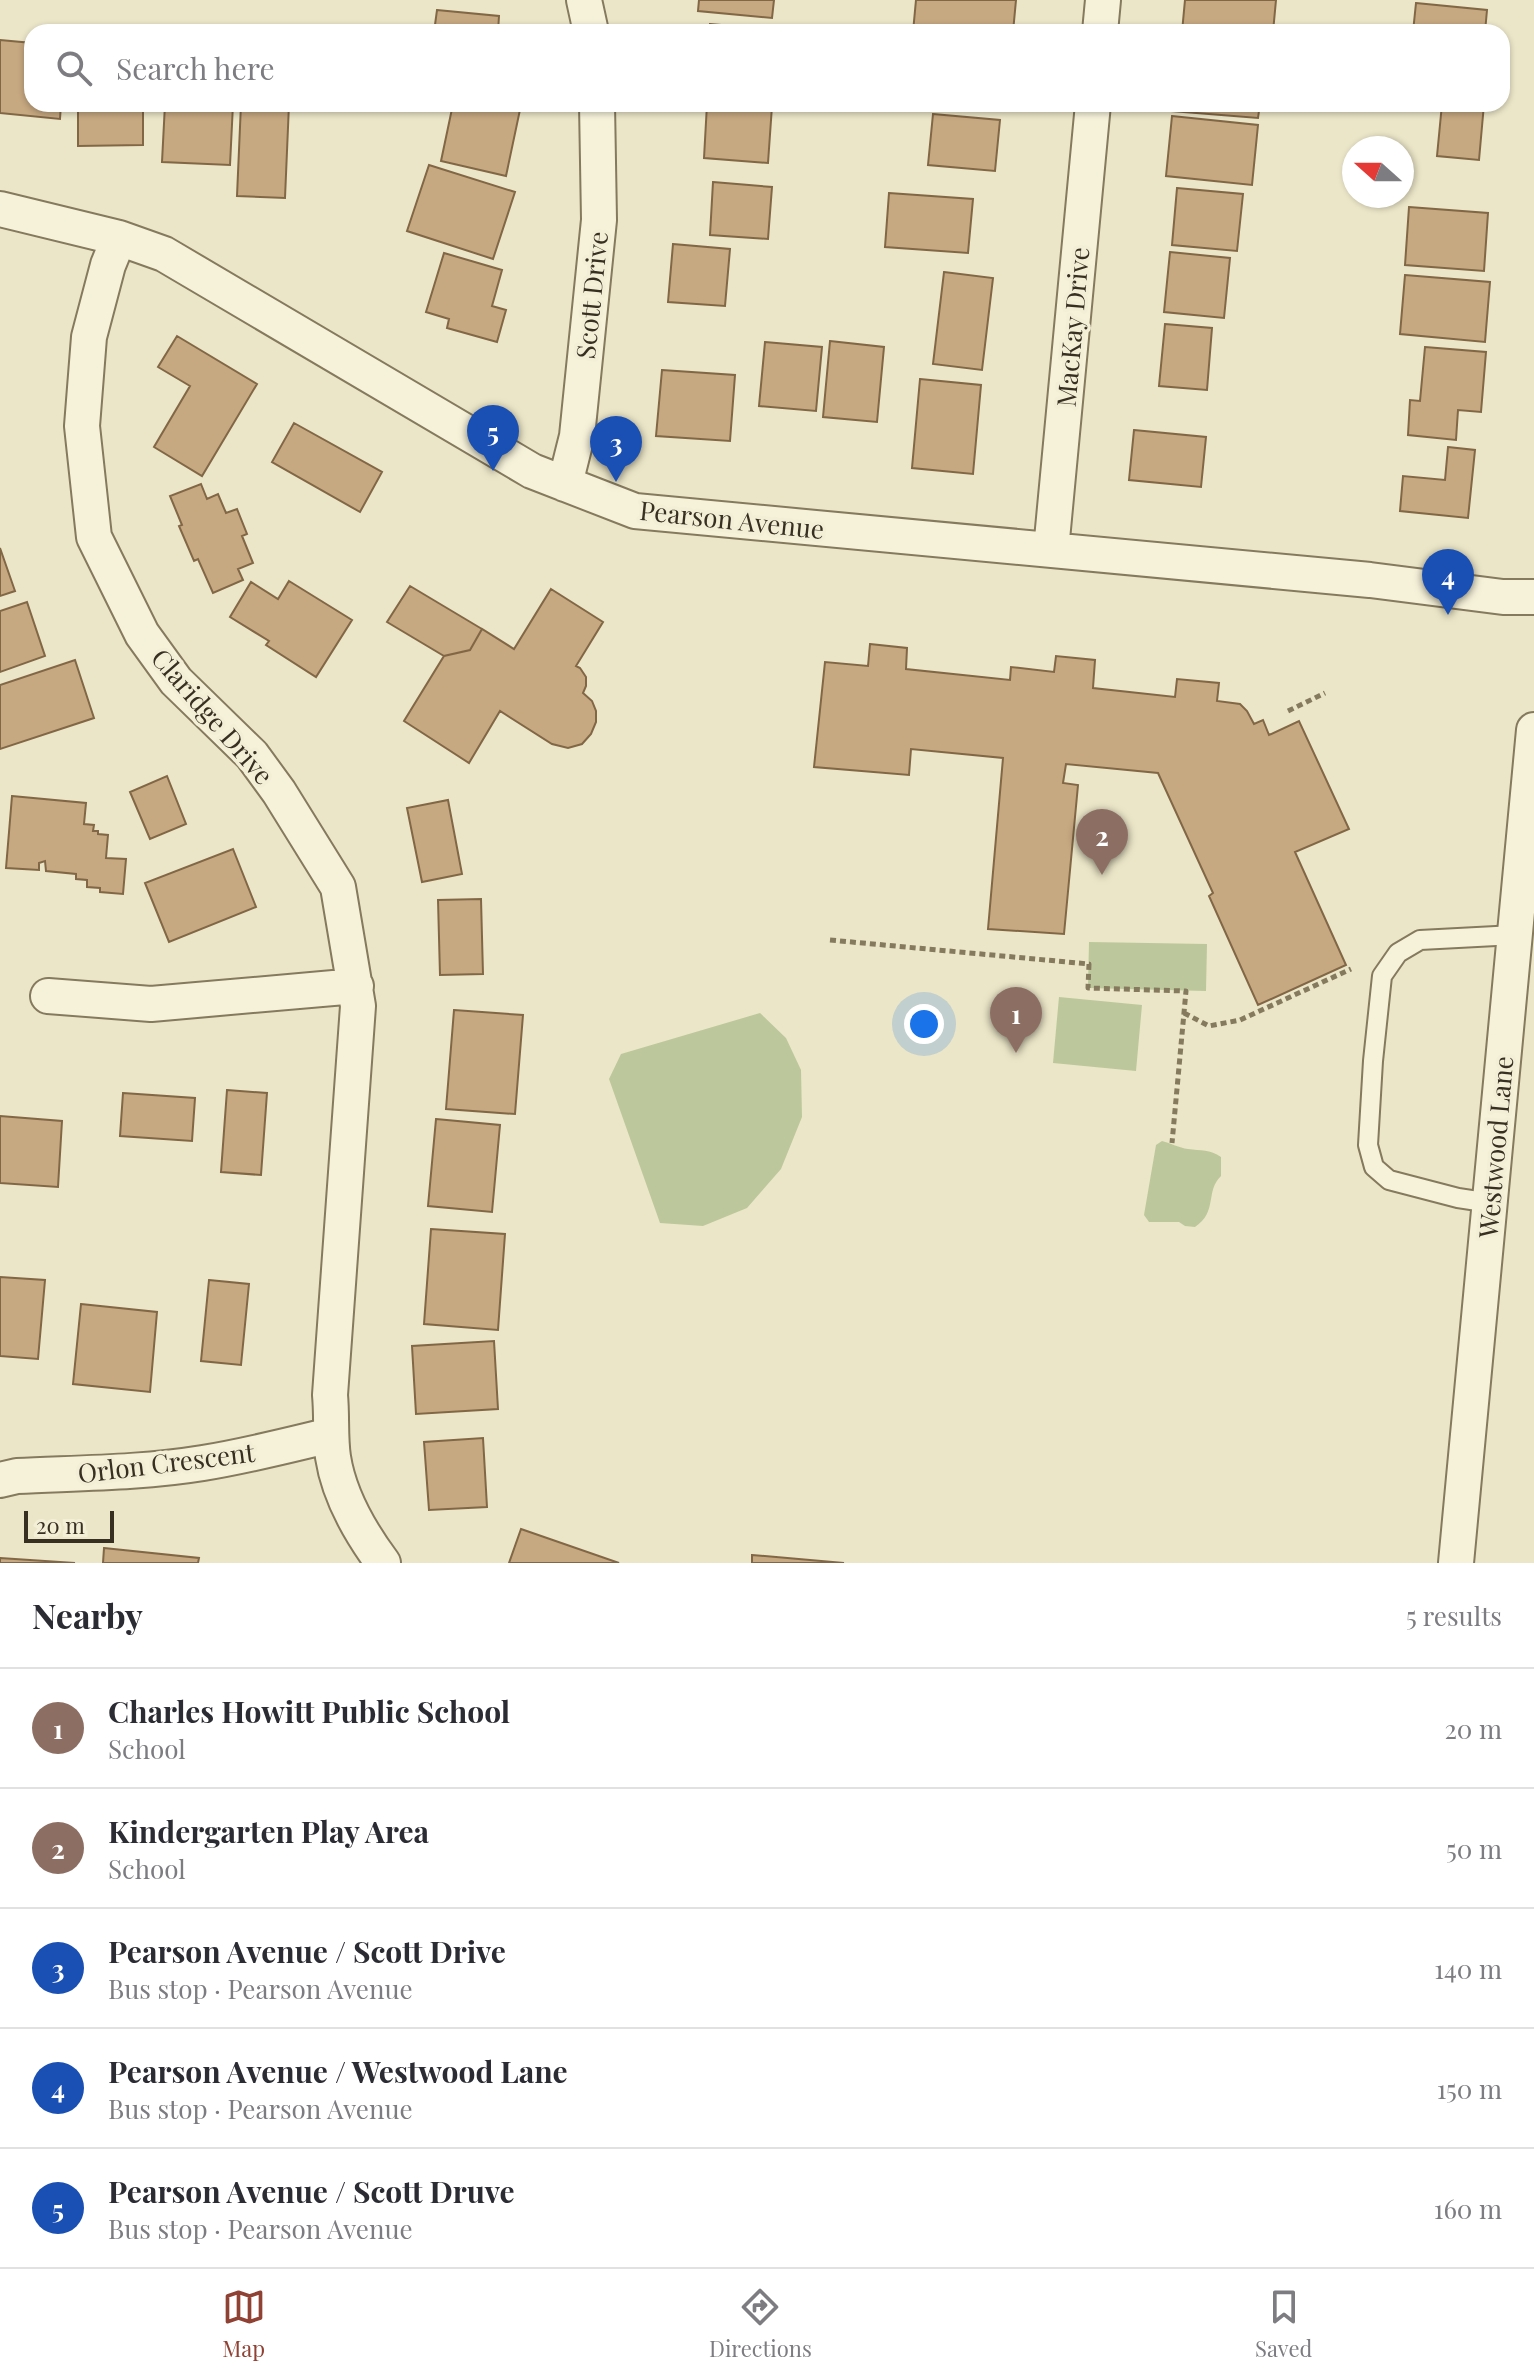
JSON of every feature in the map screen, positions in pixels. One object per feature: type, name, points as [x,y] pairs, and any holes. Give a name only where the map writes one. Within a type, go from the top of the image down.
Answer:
[{"type":"street","points":[[584,0],[589,24]]},
{"type":"street","points":[[1101,24],[1103,0]]},
{"type":"street","name":"Scott Drive","points":[[565,484],[577,436],[599,220],[597,112]]},
{"type":"street","name":"MacKay Drive","points":[[1051,550],[1092,112]]},
{"type":"street","name":"Pearson Avenue","points":[[0,209],[119,238],[164,254],[532,471],[635,511],[1370,580],[1503,597],[1534,597]]},
{"type":"street","name":"Claridge Drive","points":[[119,238],[108,265],[89,337],[82,426],[94,537],[142,634],[176,681],[252,755],[279,792],[338,887],[356,986],[357,1022],[330,1395],[331,1435],[333,1459],[341,1486],[361,1533],[383,1563]]},
{"type":"street","name":"Westwood Lane","points":[[1456,1563],[1534,730]]},
{"type":"street","points":[[48,996],[151,1004],[356,986]]},
{"type":"street","name":"Orlon Crescent","points":[[0,1480],[17,1476],[125,1471],[201,1463],[331,1435]]},
{"type":"lane","points":[[1491,1203],[1389,1180],[1374,1167],[1368,1145],[1373,1061],[1382,976],[1398,953],[1420,940],[1515,935]]},
{"type":"path","points":[[1288,711],[1325,693]]},
{"type":"path","points":[[830,940],[1089,964],[1088,988],[1186,991],[1172,1143]]},
{"type":"path","points":[[1184,1013],[1209,1026],[1240,1020],[1351,969]]},
{"type":"green space","points":[[1089,942],[1207,944],[1206,991],[1088,988]]},
{"type":"green space","points":[[1059,997],[1142,1005],[1136,1071],[1053,1063]]},
{"type":"green space","points":[[760,1013],[786,1038],[801,1070],[802,1117],[781,1169],[747,1208],[703,1226],[660,1223],[609,1079],[621,1054]]},
{"type":"green space","points":[[1162,1141],[1209,1151],[1221,1157],[1221,1176],[1213,1188],[1207,1215],[1195,1227],[1179,1222],[1149,1222],[1144,1215],[1156,1145]]},
{"type":"building","points":[[699,0],[774,0],[772,18],[698,11]]},
{"type":"building","points":[[916,0],[1016,0],[1014,24],[914,24]]},
{"type":"building","points":[[1185,0],[1276,0],[1274,24],[1183,24]]},
{"type":"building","points":[[1416,3],[1487,10],[1486,24],[1414,24]]},
{"type":"building","points":[[437,10],[499,16],[498,24],[435,24]]},
{"type":"building","points":[[0,40],[24,42],[24,112],[60,112],[60,119],[0,113]]},
{"type":"building","points":[[78,112],[143,112],[143,145],[78,146]]},
{"type":"building","points":[[165,112],[233,112],[230,165],[162,162]]},
{"type":"building","points":[[241,112],[289,112],[285,198],[237,196]]},
{"type":"building","points":[[451,112],[520,112],[506,176],[441,161]]},
{"type":"building","points":[[707,112],[772,112],[768,163],[704,158]]},
{"type":"building","points":[[1184,112],[1259,112],[1258,118]]},
{"type":"building","points":[[1441,112],[1483,112],[1479,160],[1437,156]]},
{"type":"building","points":[[933,114],[1000,120],[995,171],[928,165]]},
{"type":"building","points":[[1172,116],[1258,125],[1252,185],[1166,176]]},
{"type":"building","points":[[429,165],[515,192],[493,259],[407,231]]},
{"type":"building","points":[[713,182],[772,187],[768,239],[710,235]]},
{"type":"building","points":[[1177,188],[1243,194],[1237,251],[1172,245]]},
{"type":"building","points":[[889,193],[973,199],[968,253],[885,247]]},
{"type":"building","points":[[1409,208],[1488,213],[1484,271],[1405,265]]},
{"type":"building","points":[[673,244],[730,249],[725,306],[668,302]]},
{"type":"building","points":[[1170,252],[1230,258],[1224,318],[1164,312]]},
{"type":"building","points":[[444,253],[502,270],[492,306],[506,310],[497,342],[447,328],[449,319],[426,312]]},
{"type":"building","points":[[944,272],[993,278],[982,370],[933,364]]},
{"type":"building","points":[[1405,275],[1490,282],[1485,342],[1400,334]]},
{"type":"building","points":[[1165,324],[1212,328],[1207,390],[1159,386]]},
{"type":"building","points":[[177,336],[257,384],[202,476],[154,447],[190,386],[158,367]]},
{"type":"building","points":[[830,341],[884,347],[877,422],[823,417]]},
{"type":"building","points":[[765,342],[822,347],[816,411],[759,406]]},
{"type":"building","points":[[1425,347],[1486,352],[1481,412],[1458,410],[1456,440],[1408,435],[1410,400],[1420,401]]},
{"type":"building","points":[[662,370],[735,375],[730,441],[656,436]]},
{"type":"building","points":[[920,379],[981,385],[973,474],[912,468]]},
{"type":"building","points":[[294,423],[382,472],[360,512],[272,462]]},
{"type":"building","points":[[1134,430],[1206,437],[1201,487],[1129,480]]},
{"type":"building","points":[[1448,447],[1475,450],[1468,518],[1400,511],[1403,476],[1445,480]]},
{"type":"building","points":[[201,484],[207,499],[218,494],[226,513],[237,509],[247,534],[242,536],[253,563],[238,569],[243,580],[213,593],[198,559],[194,561],[170,496]]},
{"type":"building","points":[[0,548],[15,591],[0,596]]},
{"type":"building","points":[[289,581],[352,620],[316,677],[266,645],[269,641],[230,617],[251,582],[278,599]]},
{"type":"building","points":[[410,586],[482,629],[470,650],[444,656],[387,622]]},
{"type":"building","points":[[551,589],[603,622],[576,666],[586,677],[583,693],[592,701],[596,711],[591,734],[582,744],[568,748],[552,744],[500,711],[469,763],[404,721],[444,656],[470,650],[482,629],[514,649]]},
{"type":"building","points":[[27,602],[45,656],[0,672],[0,611]]},
{"type":"building","points":[[870,644],[907,648],[906,669],[1010,680],[1011,667],[1054,672],[1056,656],[1095,660],[1093,688],[1175,697],[1177,679],[1219,683],[1217,701],[1240,704],[1254,724],[1263,720],[1269,735],[1299,721],[1349,829],[1295,852],[1346,965],[1258,1005],[1209,896],[1213,893],[1158,773],[1066,764],[1063,783],[1078,785],[1064,934],[988,929],[1003,758],[911,749],[909,775],[814,767],[825,662],[868,666]]},
{"type":"building","points":[[75,660],[94,718],[0,749],[0,685]]},
{"type":"building","points":[[167,776],[186,824],[150,839],[130,792]]},
{"type":"building","points":[[12,796],[86,803],[84,824],[94,825],[93,831],[98,831],[98,834],[108,835],[106,858],[126,859],[123,894],[100,892],[100,888],[87,887],[87,880],[76,879],[76,874],[46,871],[45,861],[39,863],[39,870],[6,868]]},
{"type":"building","points":[[448,800],[462,874],[422,882],[407,808]]},
{"type":"building","points":[[233,849],[256,907],[169,942],[145,883]]},
{"type":"building","points":[[481,899],[483,974],[440,975],[438,900]]},
{"type":"building","points":[[454,1010],[523,1015],[515,1114],[446,1109]]},
{"type":"building","points":[[227,1090],[267,1093],[261,1175],[221,1172]]},
{"type":"building","points":[[123,1093],[195,1098],[192,1141],[120,1136]]},
{"type":"building","points":[[0,1116],[62,1121],[58,1187],[0,1183]]},
{"type":"building","points":[[436,1119],[500,1125],[492,1212],[428,1206]]},
{"type":"building","points":[[431,1229],[505,1234],[498,1330],[424,1324]]},
{"type":"building","points":[[0,1277],[45,1280],[38,1359],[0,1356]]},
{"type":"building","points":[[209,1280],[249,1284],[241,1365],[201,1361]]},
{"type":"building","points":[[81,1304],[157,1312],[150,1392],[73,1384]]},
{"type":"building","points":[[494,1341],[498,1409],[416,1414],[412,1346]]},
{"type":"building","points":[[483,1438],[487,1507],[429,1510],[424,1442]]},
{"type":"building","points":[[521,1529],[619,1563],[509,1563]]},
{"type":"building","points":[[104,1548],[199,1558],[198,1563],[103,1563]]},
{"type":"building","points":[[752,1555],[844,1563],[752,1563]]},
{"type":"building","points":[[0,1558],[75,1563],[0,1563]]},
{"type":"place","name":"Pearson Avenue / Scott Druve","points":[[493,471]]},
{"type":"place","name":"Pearson Avenue / Scott Drive","points":[[616,482]]},
{"type":"place","name":"Pearson Avenue / Westwood Lane","points":[[1448,615]]},
{"type":"place","name":"Kindergarten Play Area","points":[[1102,875]]},
{"type":"place","name":"Charles Howitt Public School","points":[[1016,1053]]}]
